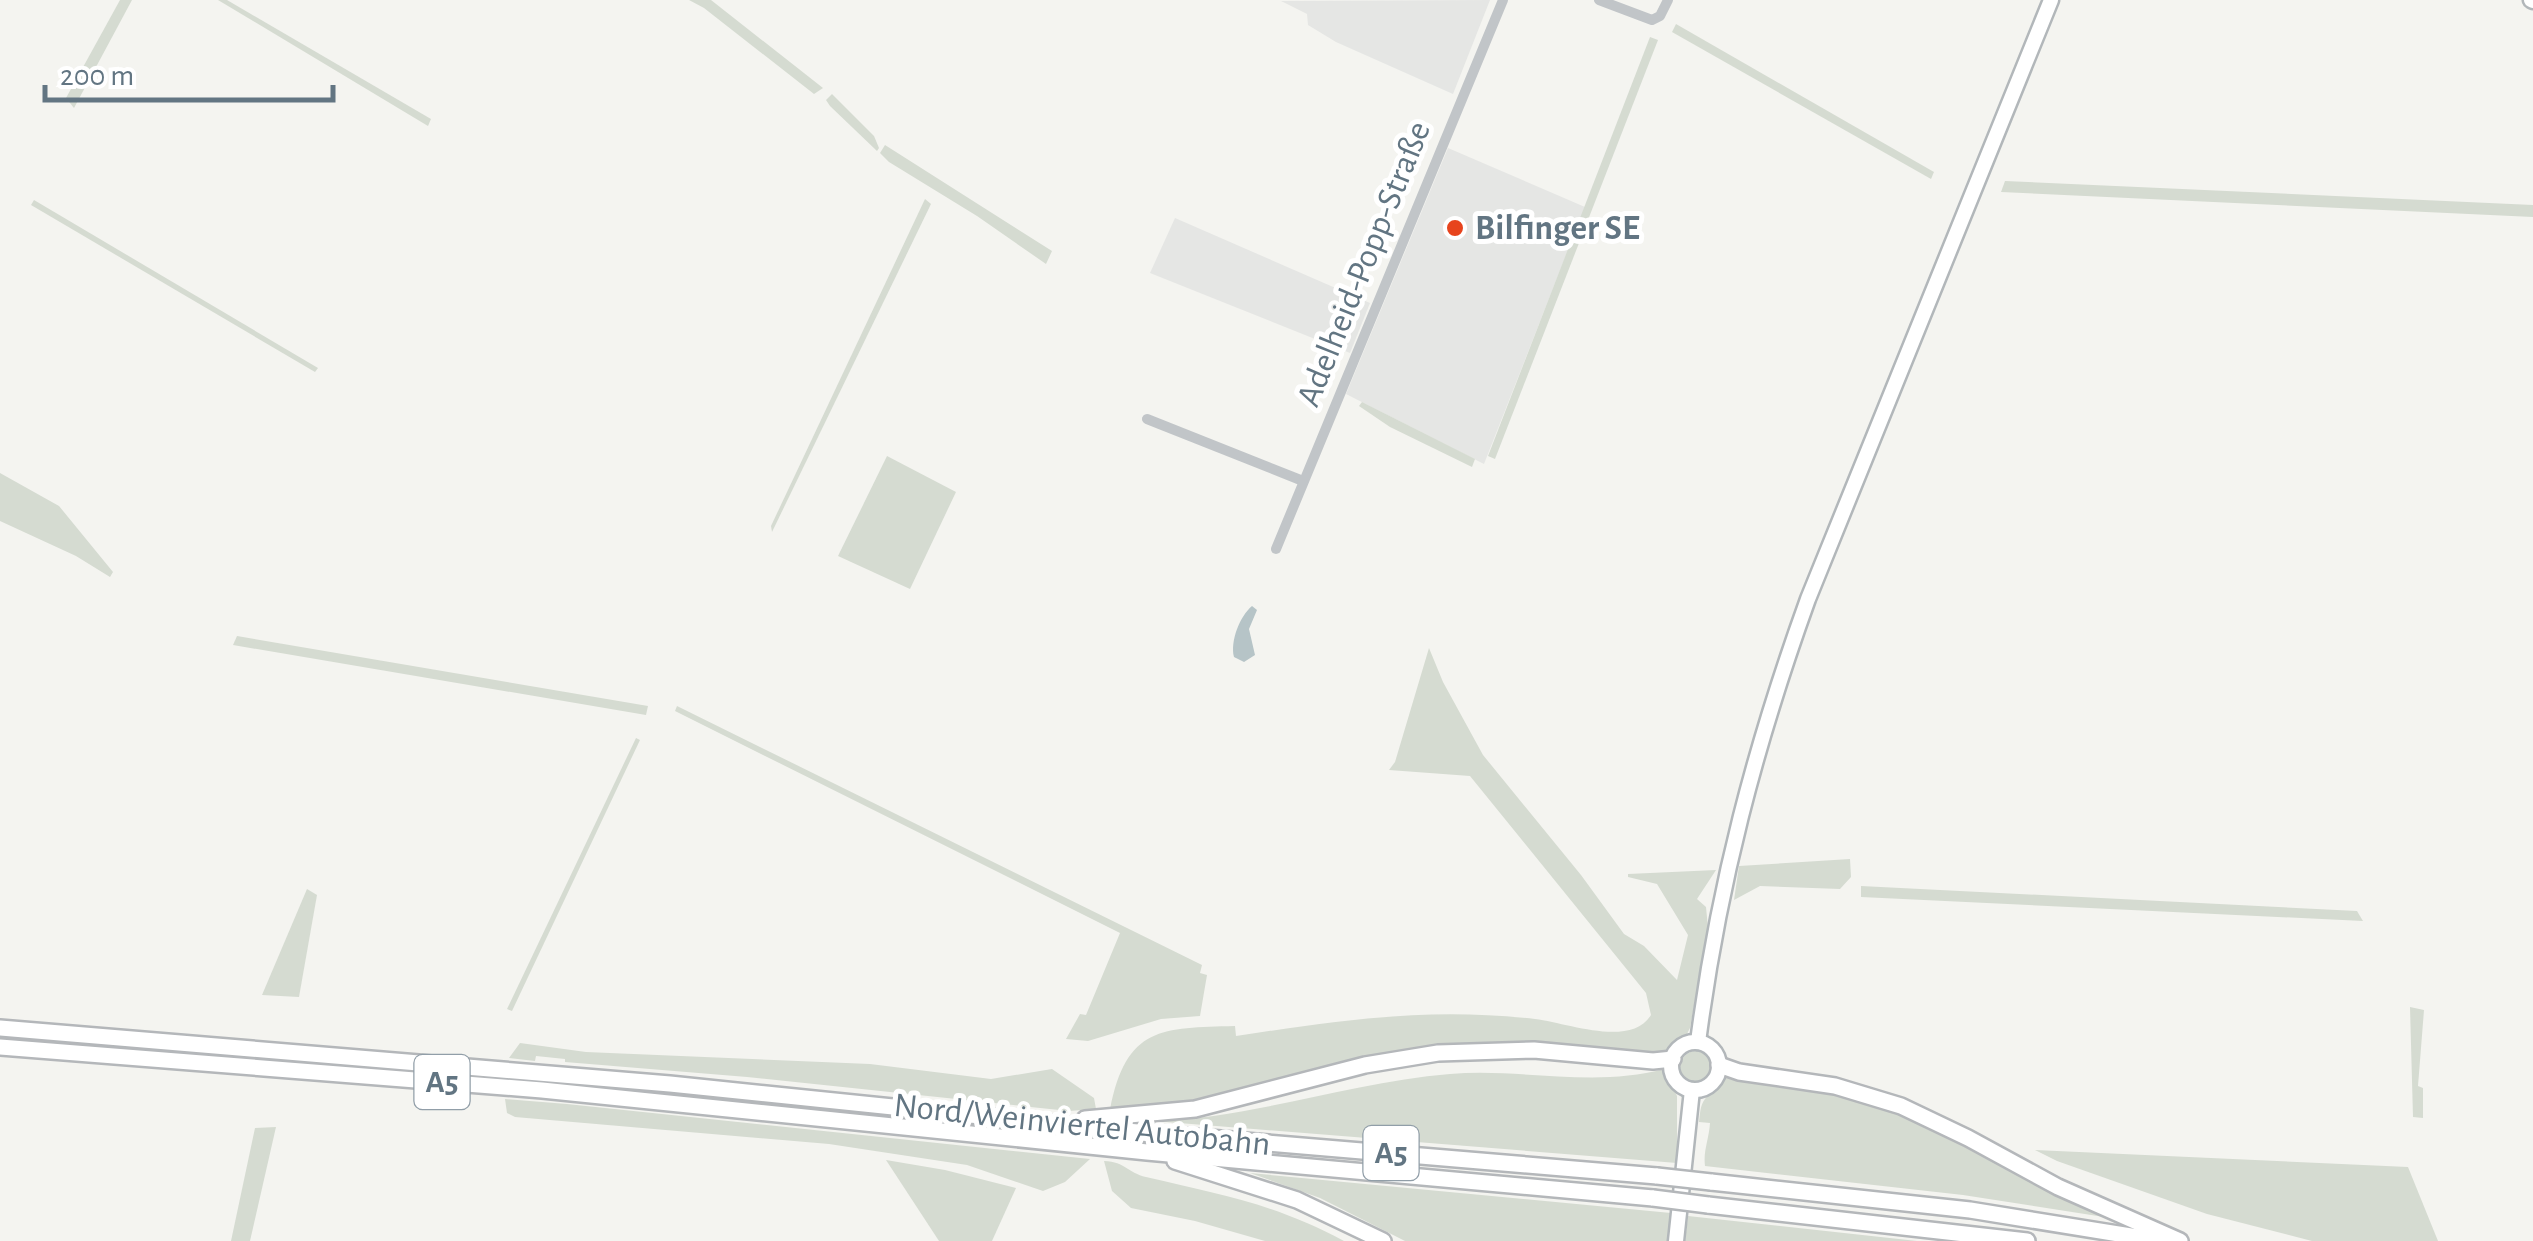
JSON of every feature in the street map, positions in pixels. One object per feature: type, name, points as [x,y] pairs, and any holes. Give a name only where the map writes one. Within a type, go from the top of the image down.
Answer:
[{"type":"highway","name":"Nord/Weinviertel Autobahn","points":[[0,1028],[670,1084],[1038,1122],[1657,1176],[1970,1210],[2162,1241]]},
{"type":"highway","name":"Nord/Weinviertel Autobahn","points":[[0,1047],[542,1090],[1147,1152],[1653,1198],[2027,1241]]},
{"type":"highway","points":[[1038,1122],[1195,1109],[1365,1065],[1438,1053],[1534,1050],[1653,1061],[1673,1059]]},
{"type":"highway","points":[[1719,1065],[1739,1072],[1835,1086],[1901,1106],[2058,1187],[2180,1241]]},
{"type":"highway","points":[[1147,1152],[1275,1192],[1383,1241]]},
{"type":"main road","points":[[1698,1042],[1733,840],[1776,687],[2051,0]]},
{"type":"main road","points":[[1698,1042],[1711,1048],[1719,1065],[1712,1084],[1692,1090],[1675,1079],[1673,1059],[1680,1047],[1698,1042]]},
{"type":"main road","points":[[1676,1241],[1692,1090]]},
{"type":"street","name":"Adelheid-Popp-Straße","points":[[1276,549],[1502,0]]},
{"type":"street","points":[[1600,0],[1647,19],[1660,16],[1668,0]]},
{"type":"street","points":[[1147,420],[1303,481]]},
{"type":"shaded area","points":[[120,0],[132,0],[74,108],[66,98]]},
{"type":"shaded area","points":[[218,0],[227,0],[431,119],[428,126]]},
{"type":"shaded area","points":[[689,0],[711,0],[823,88],[814,94]]},
{"type":"shaded area","points":[[1490,0],[1453,94],[1336,42],[1308,25],[1307,14],[1281,1]]},
{"type":"shaded area","points":[[1676,24],[1934,172],[1931,179],[1672,32]]},
{"type":"shaded area","points":[[1650,37],[1658,40],[1495,459],[1488,456]]},
{"type":"shaded area","points":[[832,94],[874,136],[877,151],[830,106],[826,100]]},
{"type":"shaded area","points":[[885,145],[1052,251],[1046,264],[889,162],[880,153]]},
{"type":"shaded area","points":[[1448,148],[1585,207],[1484,464],[1346,394]]},
{"type":"shaded area","points":[[2005,181],[2533,205],[2533,217],[2001,192]]},
{"type":"shaded area","points":[[925,199],[931,204],[772,532],[771,526]]},
{"type":"shaded area","points":[[34,200],[318,368],[315,372],[31,205]]},
{"type":"shaded area","points":[[1175,218],[1370,303],[1350,353],[1150,273]]},
{"type":"shaded area","points":[[1362,402],[1475,459],[1472,467],[1390,427],[1359,406]]},
{"type":"shaded area","points":[[887,456],[956,492],[910,589],[838,556]]},
{"type":"shaded area","points":[[0,473],[59,506],[113,572],[110,577],[76,556],[0,521]]},
{"type":"shaded area","points":[[1252,606],[1257,610],[1249,629],[1255,655],[1244,662],[1234,657],[1233,644],[1240,622]]},
{"type":"shaded area","points":[[237,636],[648,706],[646,715],[233,645]]},
{"type":"shaded area","points":[[1429,648],[1483,755],[1624,934],[1644,946],[1677,980],[1688,935],[1657,884],[1628,874],[1716,870],[1697,899],[1706,907],[1708,928],[1686,1036],[1667,1051],[1648,1055],[1543,1044],[1438,1046],[1232,1094],[1110,1110],[1117,1082],[1137,1047],[1168,1031],[1235,1026],[1236,1036],[1349,1020],[1458,1014],[1535,1019],[1614,1032],[1642,1025],[1651,1015],[1646,993],[1470,776],[1389,770],[1395,762]]},
{"type":"shaded area","points":[[677,706],[1202,965],[1200,973],[1207,975],[1200,1016],[1161,1019],[1088,1041],[1066,1039],[1080,1014],[1086,1015],[1120,933],[675,711]]},
{"type":"shaded area","points":[[636,738],[640,740],[512,1011],[507,1009]]},
{"type":"shaded area","points":[[1850,859],[1851,877],[1840,889],[1760,886],[1734,900],[1739,866]]},
{"type":"shaded area","points":[[1861,886],[2357,911],[2363,921],[1861,897]]},
{"type":"shaded area","points":[[307,889],[317,895],[299,997],[262,995]]},
{"type":"shaded area","points":[[2410,1007],[2424,1010],[2418,1086],[2423,1088],[2423,1118],[2413,1117]]},
{"type":"shaded area","points":[[520,1043],[586,1052],[870,1064],[991,1079],[1052,1069],[1094,1098],[1096,1109],[1069,1111],[536,1056],[535,1061],[509,1058]]},
{"type":"shaded area","points":[[1696,1051],[1707,1056],[1712,1067],[1707,1078],[1696,1083],[1685,1078],[1680,1067],[1685,1056]]},
{"type":"shaded area","points":[[1664,1069],[1677,1096],[1677,1163],[1154,1121],[1229,1114],[1376,1084],[1450,1074],[1611,1077]]},
{"type":"shaded area","points":[[1725,1076],[1749,1083],[1810,1088],[1898,1113],[2104,1217],[1963,1195],[1705,1166],[1710,1123],[1699,1122],[1701,1107]]},
{"type":"shaded area","points":[[505,1099],[1090,1159],[1065,1182],[1043,1191],[967,1165],[829,1144],[515,1117],[507,1113]]},
{"type":"shaded area","points":[[276,1127],[250,1241],[231,1241],[255,1128]]},
{"type":"shaded area","points":[[2035,1150],[2408,1167],[2438,1241],[2312,1241],[2207,1214]]},
{"type":"shaded area","points":[[886,1160],[1016,1188],[992,1241],[939,1241]]},
{"type":"shaded area","points":[[1104,1161],[1146,1177],[1270,1209],[1344,1241],[1265,1241],[1131,1208],[1112,1191]]},
{"type":"shaded area","points":[[1250,1173],[1671,1213],[1668,1241],[1405,1241],[1320,1198]]},
{"type":"shaded area","points":[[1688,1216],[1917,1241],[1685,1241]]},
{"type":"place","name":"Bilfinger SE","points":[[1455,228]]}]
